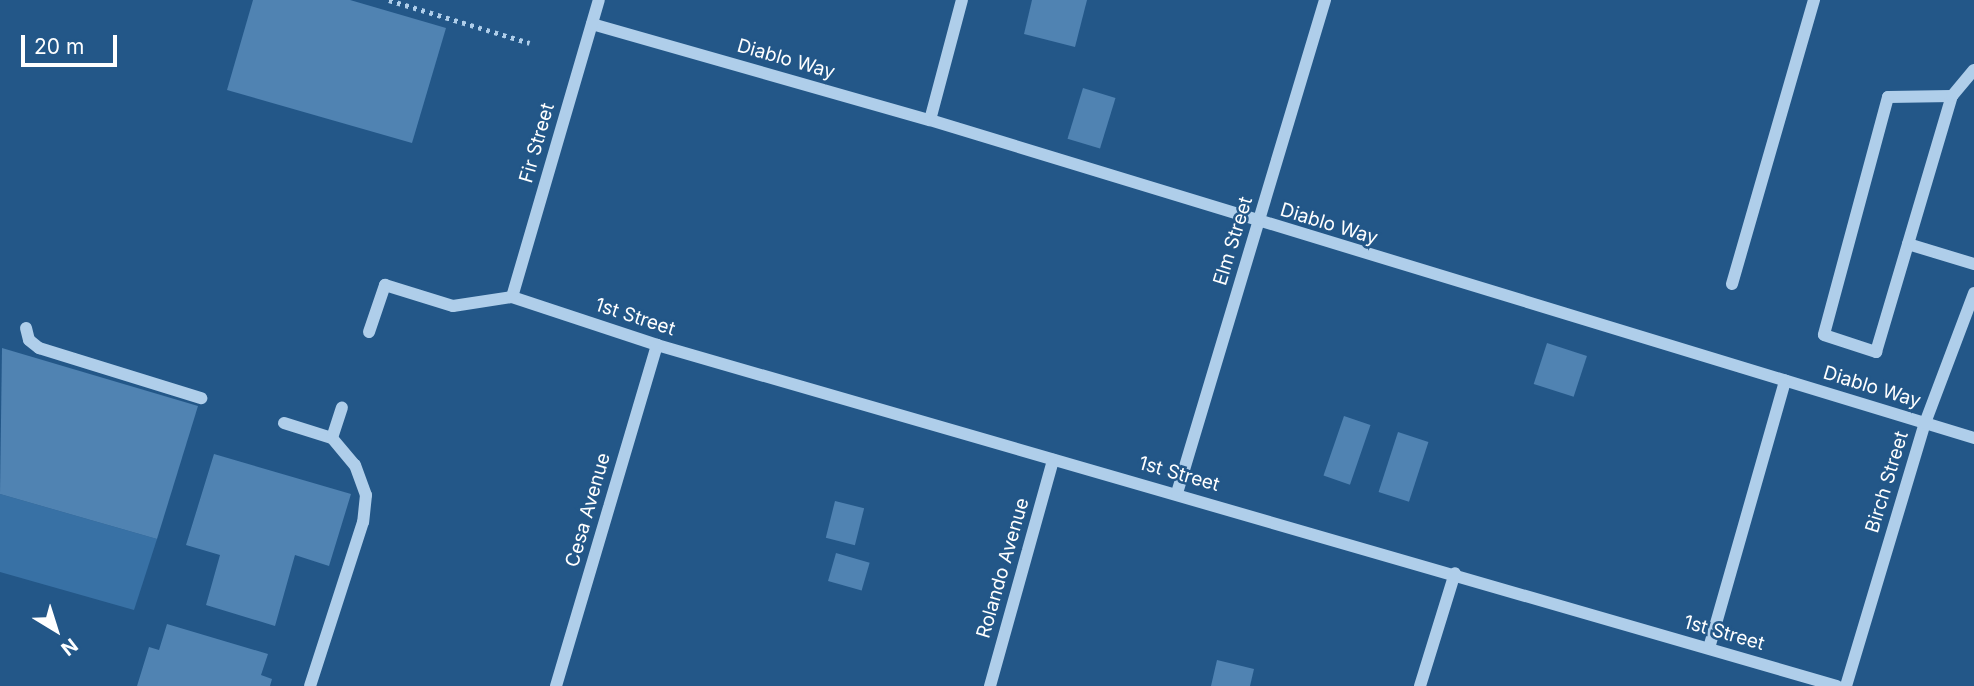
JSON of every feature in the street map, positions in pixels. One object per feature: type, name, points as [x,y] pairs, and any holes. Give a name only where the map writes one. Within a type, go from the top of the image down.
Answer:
[{"type":"street","name":"Fir Street","points":[[512,297],[599,0]]},
{"type":"street","points":[[930,120],[962,0]]},
{"type":"street","name":"Elm Street","points":[[1177,493],[1325,0]]},
{"type":"street","points":[[1732,284],[1814,0]]},
{"type":"street","name":"Diablo Way","points":[[592,24],[930,120],[1258,223],[1974,438]]},
{"type":"street","points":[[1952,96],[1888,97],[1824,335],[1876,352],[1952,96],[1974,69]]},
{"type":"street","points":[[1908,244],[1974,264]]},
{"type":"street","points":[[369,331],[385,285],[453,306],[512,297]]},
{"type":"street","name":"Birch Street","points":[[1846,686],[1925,423],[1974,293]]},
{"type":"street","name":"1st Street","points":[[512,297],[657,345],[1455,573],[1837,686]]},
{"type":"street","points":[[26,328],[29,340],[39,348],[201,398]]},
{"type":"street","name":"Cesa Avenue","points":[[556,686],[657,345]]},
{"type":"street","points":[[1709,648],[1785,381]]},
{"type":"street","points":[[332,438],[342,408]]},
{"type":"street","points":[[284,423],[332,438],[363,478],[365,509],[310,686]]},
{"type":"street","name":"Rolando Avenue","points":[[990,686],[1053,460]]},
{"type":"street","points":[[1420,686],[1455,573]]},
{"type":"path","points":[[389,0],[530,43]]},
{"type":"shaded area","points":[[0,494],[157,539],[134,610],[0,572]]},
{"type":"building","points":[[253,0],[350,0],[446,28],[412,143],[227,90]]},
{"type":"building","points":[[1032,0],[1087,0],[1075,47],[1024,34]]},
{"type":"building","points":[[1083,88],[1116,98],[1100,149],[1068,139]]},
{"type":"building","points":[[1547,343],[1587,356],[1574,397],[1534,384]]},
{"type":"building","points":[[2,348],[198,406],[157,539],[0,494]]},
{"type":"building","points":[[1344,416],[1370,425],[1350,485],[1323,476]]},
{"type":"building","points":[[1398,432],[1428,442],[1409,502],[1379,492]]},
{"type":"building","points":[[214,454],[351,494],[329,566],[295,555],[275,626],[206,605],[220,555],[186,545]]},
{"type":"building","points":[[835,501],[864,508],[855,545],[826,538]]},
{"type":"building","points":[[836,553],[870,563],[862,591],[828,581]]},
{"type":"building","points":[[167,624],[268,654],[261,675],[272,679],[270,686],[137,686],[149,647],[159,650]]},
{"type":"building","points":[[1217,660],[1254,669],[1250,686],[1211,686]]}]
